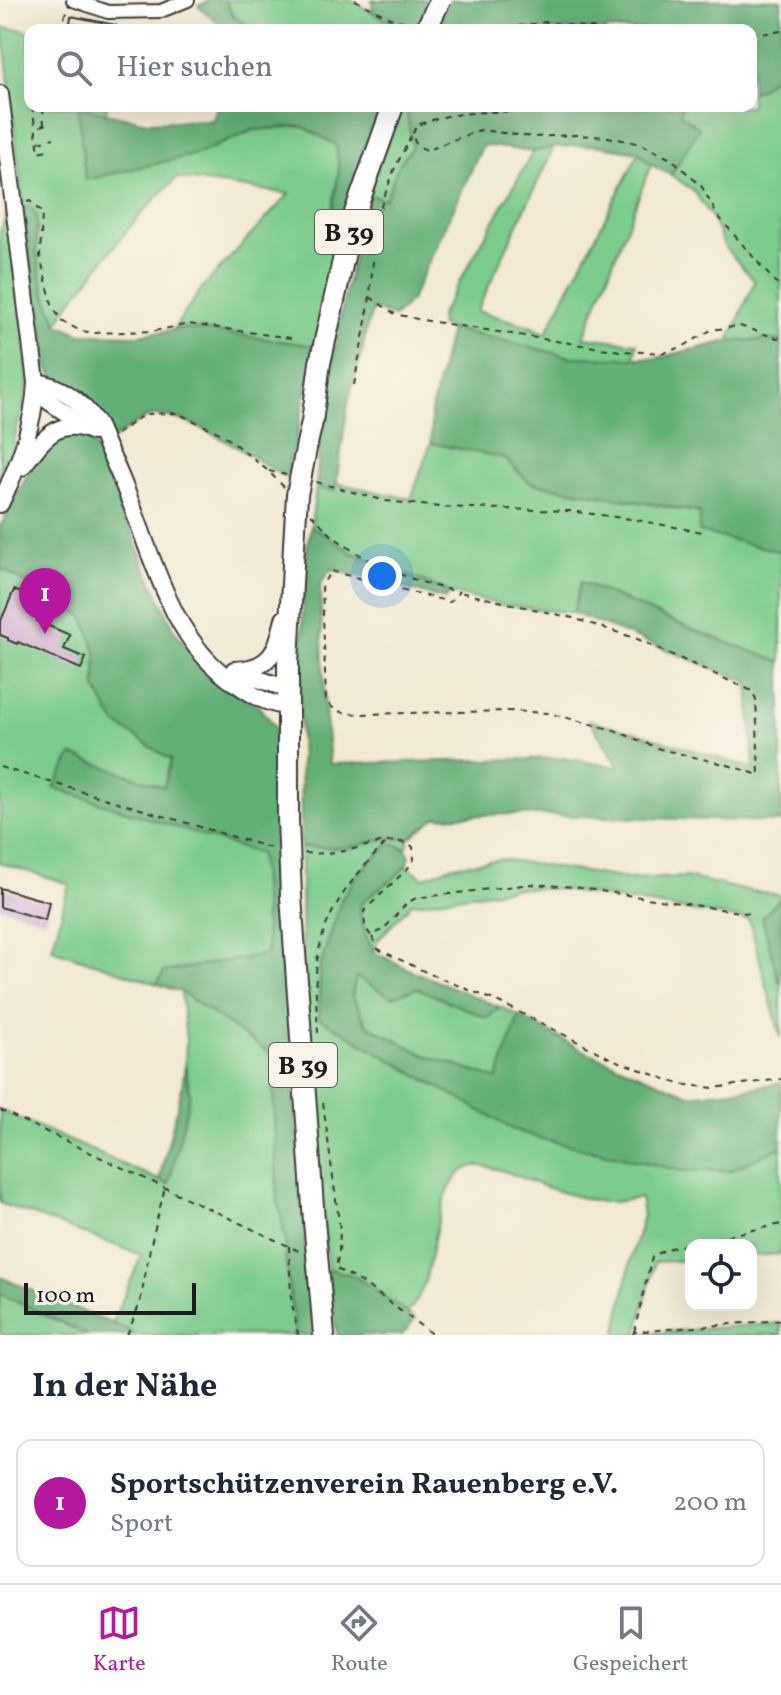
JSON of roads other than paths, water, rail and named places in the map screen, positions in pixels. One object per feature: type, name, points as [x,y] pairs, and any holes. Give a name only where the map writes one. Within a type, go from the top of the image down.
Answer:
[{"type":"main road","points":[[423,24],[440,0]]},
{"type":"main road","name":"B 39","points":[[324,1335],[288,819],[288,663],[294,545],[297,495],[320,363],[352,221],[391,112]]},
{"type":"street","points":[[70,5],[108,12],[161,11],[188,0]]},
{"type":"street","points":[[0,94],[36,382],[27,440],[0,504]]},
{"type":"street","points":[[36,382],[53,385],[71,396],[97,423],[99,437],[116,466],[174,612],[198,650],[227,679],[252,694],[269,703],[288,698]]},
{"type":"street","points":[[9,484],[39,444],[54,431],[78,426],[99,437]]},
{"type":"street","points":[[234,670],[252,668],[270,658],[276,650],[292,591]]},
{"type":"street","points":[[198,650],[288,698]]},
{"type":"place","name":"Sportschützenverein Rauenberg e.V.","points":[[45,634]]}]
